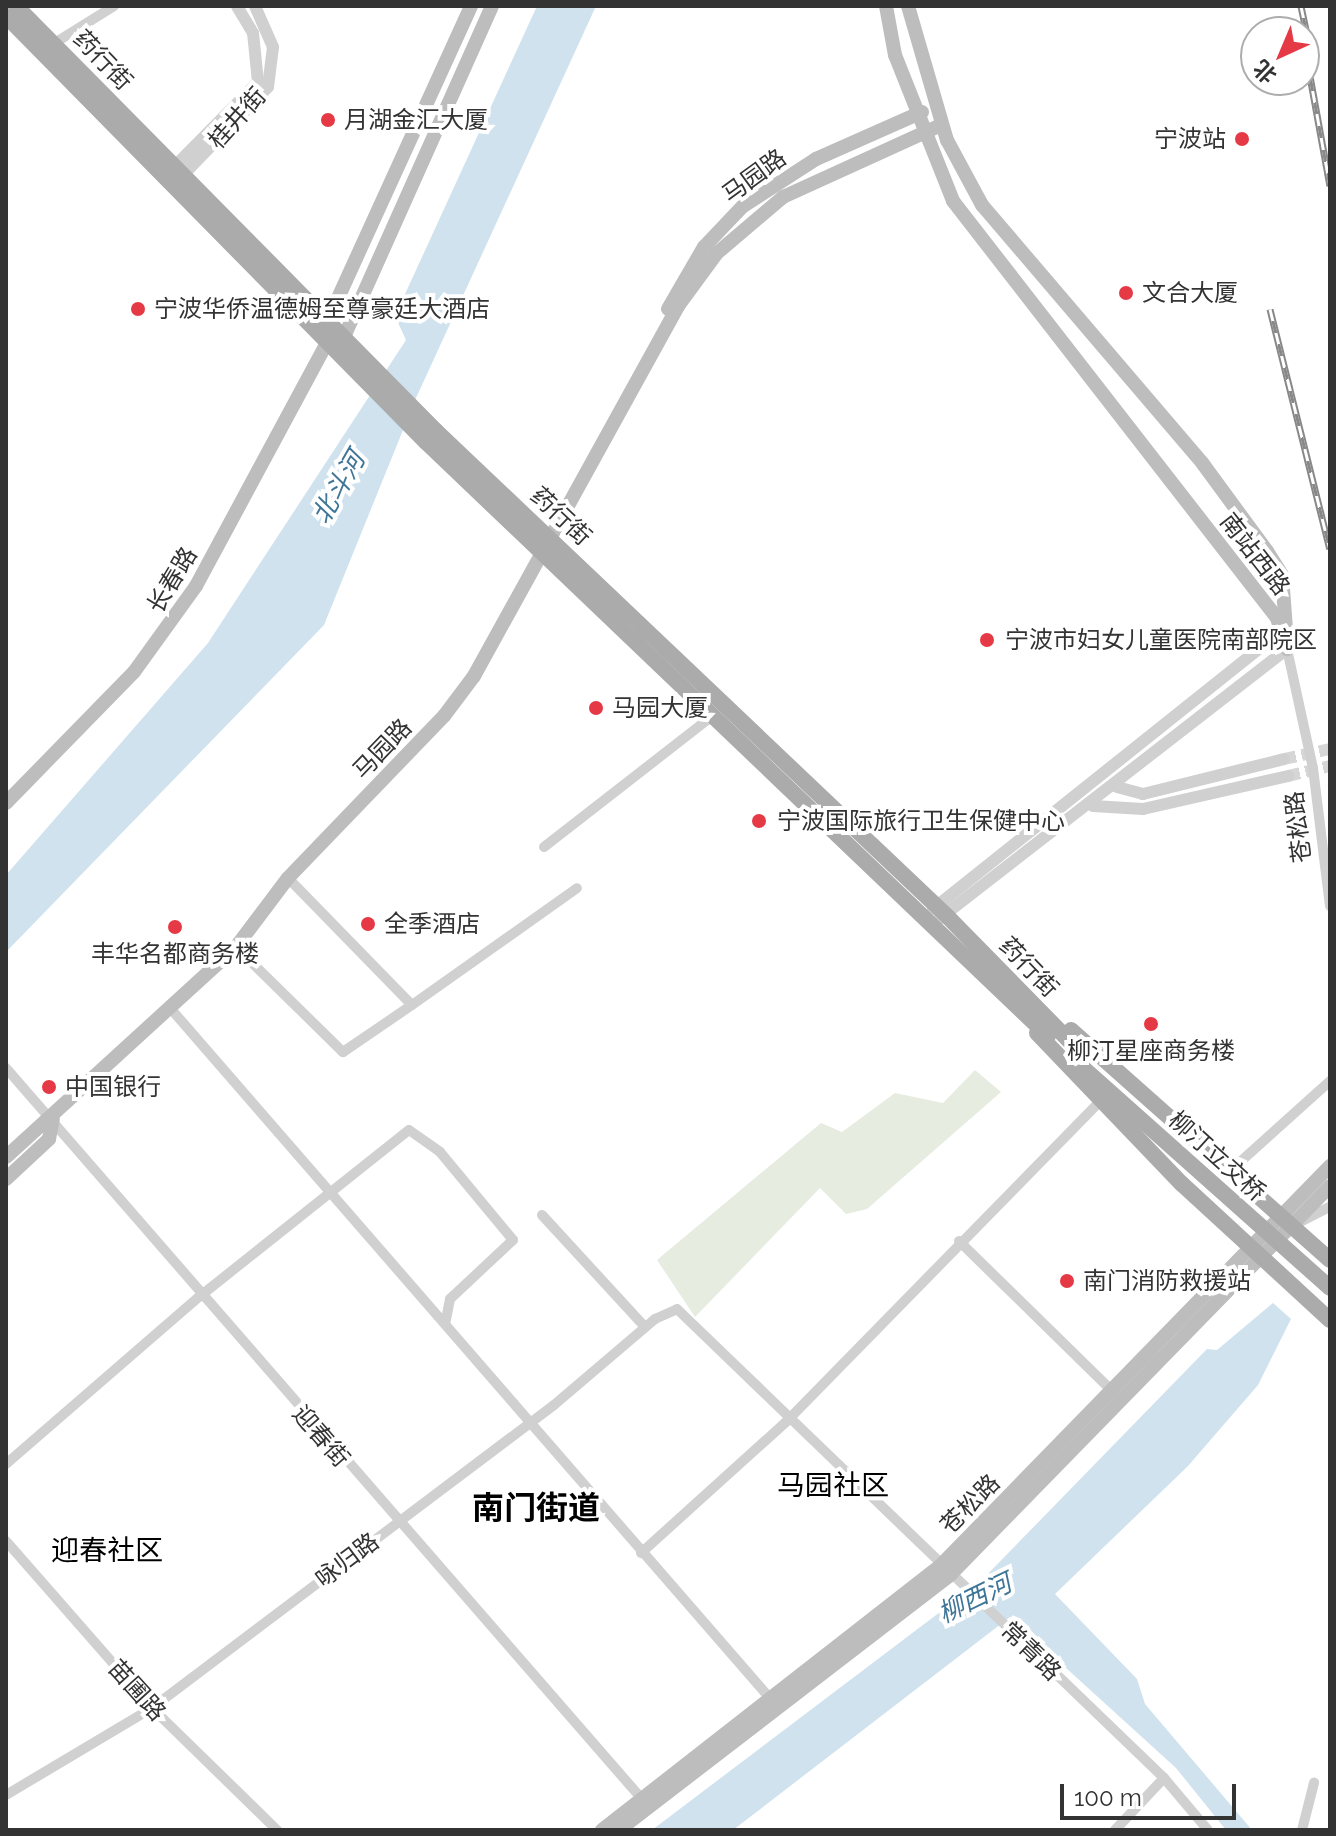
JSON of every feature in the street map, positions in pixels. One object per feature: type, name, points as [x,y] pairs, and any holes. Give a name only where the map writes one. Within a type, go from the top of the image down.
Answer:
[{"type":"main road","name":"药行街","points":[[16,6],[328,320],[334,342]]},
{"type":"main road","points":[[328,320],[471,6]]},
{"type":"main road","name":"长春路","points":[[6,803],[166,633],[334,342],[492,6]]},
{"type":"main road","name":"南站西路","points":[[886,6],[917,115],[953,201],[1281,631],[1287,649]]},
{"type":"main road","name":"南站西路","points":[[908,6],[941,125],[982,205],[1184,441],[1267,551],[1282,575],[1287,649]]},
{"type":"main road","name":"药行街","points":[[6,16],[431,437],[935,904],[1077,1056]]},
{"type":"main road","name":"马园路","points":[[657,343],[676,293],[742,207],[816,159],[935,107]]},
{"type":"main road","name":"马园路","points":[[6,1157],[53,1119],[236,947],[288,878],[444,716],[474,676],[657,343],[717,253],[751,219],[822,175],[941,125]]},
{"type":"main road","name":"药行街","points":[[545,543],[712,716],[925,923],[1077,1056]]},
{"type":"main road","points":[[1006,977],[1330,1260]]},
{"type":"main road","points":[[987,980],[1101,1100],[1330,1320]]},
{"type":"main road","name":"柳汀立交桥","points":[[1077,1056],[1330,1277]]},
{"type":"main road","name":"柳汀立交桥","points":[[1077,1056],[1330,1288]]},
{"type":"main road","name":"马园路","points":[[6,1179],[49,1139],[53,1119]]},
{"type":"main road","name":"苍松路","points":[[602,1830],[768,1696],[950,1572],[1113,1392],[1330,1166]]},
{"type":"main road","name":"苍松路","points":[[619,1830],[950,1572],[1330,1186]]},
{"type":"street","points":[[53,44],[114,6]]},
{"type":"street","name":"桂井街","points":[[178,171],[258,82],[253,33],[237,6]]},
{"type":"street","name":"桂井街","points":[[178,171],[268,87],[273,47],[255,6]]},
{"type":"street","points":[[925,923],[935,904],[1281,631]]},
{"type":"street","points":[[925,923],[948,917],[1093,806],[1287,649]]},
{"type":"street","name":"苍松路","points":[[1287,649],[1313,768],[1330,906]]},
{"type":"street","points":[[544,847],[712,716]]},
{"type":"street","name":"苍松路","points":[[1117,787],[1143,794],[1284,759]]},
{"type":"street","name":"苍松路","points":[[1093,806],[1143,809],[1288,776]]},
{"type":"street","points":[[288,878],[412,1005]]},
{"type":"street","points":[[236,947],[343,1052],[577,888]]},
{"type":"street","points":[[171,1009],[527,1424],[768,1696]]},
{"type":"street","name":"迎春街","points":[[6,1068],[53,1119],[199,1297],[642,1799]]},
{"type":"street","points":[[1230,1171],[1330,1081]]},
{"type":"street","points":[[641,1553],[786,1422],[959,1241],[1101,1100]]},
{"type":"street","points":[[6,1464],[199,1297],[409,1130],[440,1152],[513,1240],[450,1299],[445,1325]]},
{"type":"street","points":[[1300,1222],[1330,1207]]},
{"type":"street","points":[[542,1215],[645,1327]]},
{"type":"street","points":[[959,1241],[1113,1392]]},
{"type":"street","name":"常青路","points":[[677,1309],[786,1422],[950,1572],[1164,1778],[1208,1830]]},
{"type":"street","name":"咏归路","points":[[6,1795],[152,1708],[527,1424],[645,1327],[677,1309]]},
{"type":"street","name":"苗圃路","points":[[6,1541],[152,1708],[277,1830]]},
{"type":"street","points":[[1115,1830],[1164,1778]]},
{"type":"street","points":[[1302,1830],[1314,1783]]},
{"type":"shaded area","points":[[975,1070],[1001,1092],[867,1209],[846,1214],[820,1188],[695,1317],[657,1260],[821,1123],[842,1132],[895,1093],[943,1103]]},
{"type":"water","name":"北斗河","points":[[537,6],[596,6],[416,398],[324,625],[6,952],[6,875],[208,643],[406,340],[395,316]]},
{"type":"water","name":"柳西河","points":[[1273,1303],[1291,1319],[1258,1385],[1188,1466],[1055,1594],[1137,1679],[1145,1704],[1252,1830],[1226,1830],[1176,1768],[1010,1617],[733,1830],[652,1830],[981,1581],[1207,1349],[1217,1350]]},
{"type":"tunnel","points":[[1284,759],[1330,749]]},
{"type":"tunnel","points":[[1288,776],[1330,766]]},
{"type":"railway","points":[[1301,6],[1303,16]]},
{"type":"railway","points":[[1314,96],[1330,186]]},
{"type":"railway","points":[[1270,309],[1330,549]]},
{"type":"place","name":"月湖金汇大厦","points":[[328,120]]},
{"type":"place","name":"宁波站","points":[[1242,139]]},
{"type":"place","name":"文合大厦","points":[[1126,293]]},
{"type":"place","name":"宁波华侨温德姆至尊豪廷大酒店","points":[[138,309]]},
{"type":"place","name":"宁波市妇女儿童医院南部院区","points":[[987,640]]},
{"type":"place","name":"马园大厦","points":[[596,708]]},
{"type":"place","name":"宁波国际旅行卫生保健中心","points":[[759,821]]},
{"type":"place","name":"全季酒店","points":[[368,924]]},
{"type":"place","name":"丰华名都商务楼","points":[[175,927]]},
{"type":"place","name":"柳汀星座商务楼","points":[[1151,1024]]},
{"type":"place","name":"中国银行","points":[[49,1087]]},
{"type":"place","name":"南门消防救援站","points":[[1067,1281]]},
{"type":"district","name":"马园社区","points":[[833,1486]]},
{"type":"district","name":"南门街道","points":[[536,1508]]},
{"type":"district","name":"迎春社区","points":[[107,1551]]}]
